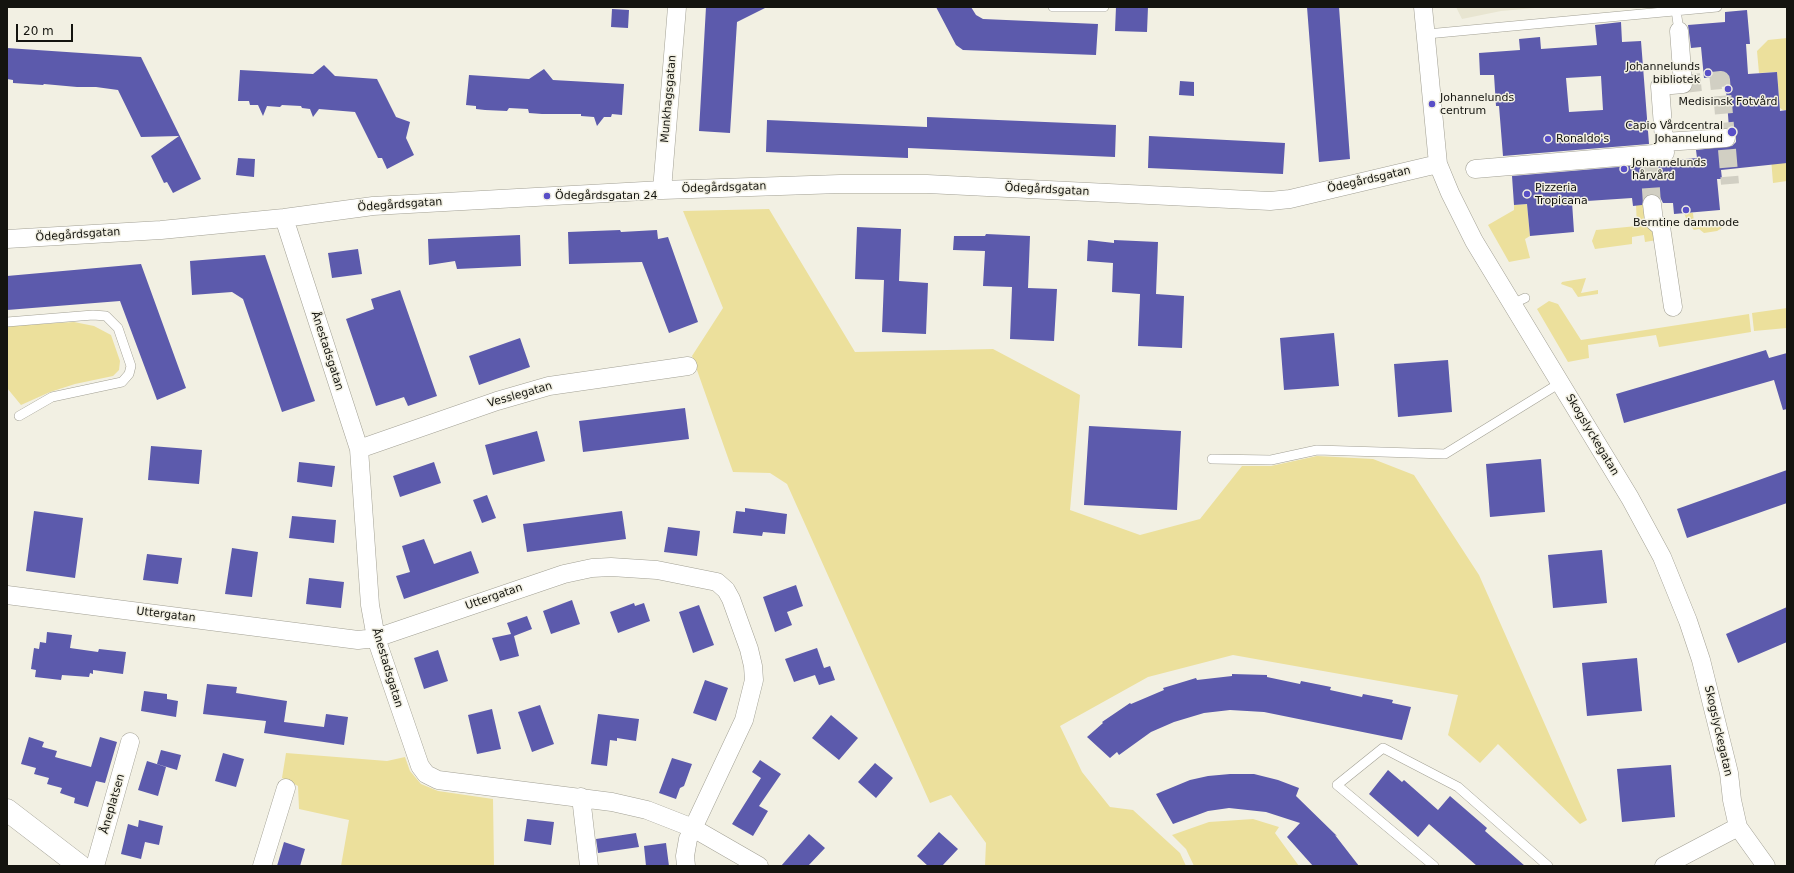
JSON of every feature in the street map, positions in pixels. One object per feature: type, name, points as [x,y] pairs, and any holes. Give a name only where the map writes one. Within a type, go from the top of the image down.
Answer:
[{"type":"street","name":"Munkhagsgatan","points":[[662,190],[677,7]]},
{"type":"street","name":"Skogslyckegatan","points":[[1423,7],[1427,34],[1438,164],[1450,193],[1474,241],[1518,301],[1560,383],[1641,516],[1662,557],[1688,621],[1701,660],[1728,766],[1738,827],[1766,866]]},
{"type":"street","points":[[1475,169],[1649,158],[1665,153],[1660,86],[1683,84],[1679,32]]},
{"type":"street","points":[[1664,142],[1726,138]]},
{"type":"street","name":"Ödegårdsgatan","points":[[7,239],[138,231],[284,218],[373,206],[662,190],[840,184],[927,184],[1270,201],[1290,199],[1438,164]]},
{"type":"street","points":[[1652,204],[1654,221],[1661,227],[1673,307]]},
{"type":"street","name":"Ånestadsgatan","points":[[284,218],[359,449],[370,605],[376,638],[416,755],[426,774],[438,780],[581,797],[647,810],[693,828],[759,866]]},
{"type":"street","name":"Vesslegatan","points":[[359,449],[497,401],[549,386],[688,366]]},
{"type":"street","name":"Uttergatan","points":[[7,595],[358,640],[376,638],[529,585],[585,569],[611,567],[657,570],[717,582],[726,590],[736,613],[749,648],[754,680],[744,720],[686,846],[686,866]]},
{"type":"street","name":"Åneplatsen","points":[[95,866],[130,742]]},
{"type":"street","points":[[262,866],[286,788]]},
{"type":"street","points":[[581,797],[589,866]]},
{"type":"street","points":[[7,810],[80,866]]},
{"type":"street","points":[[1664,866],[1738,827]]},
{"type":"lane","points":[[1053,7],[1104,7]]},
{"type":"lane","points":[[1427,34],[1717,7]]},
{"type":"lane","points":[[1676,10],[1679,32]]},
{"type":"lane","points":[[7,322],[94,315],[106,316],[118,328],[131,366],[129,374],[122,382],[52,397],[19,416]]},
{"type":"lane","points":[[1212,459],[1270,460],[1317,450],[1445,454],[1560,383]]},
{"type":"lane","points":[[1434,866],[1337,786],[1383,748],[1458,787],[1548,866]]},
{"type":"shaded area","points":[[1456,7],[1546,7],[1501,11],[1462,19]]},
{"type":"shaded area","points":[[1787,38],[1787,110],[1783,110],[1780,108],[1777,72],[1759,73],[1757,51],[1768,40]]},
{"type":"shaded area","points":[[1771,158],[1787,163],[1787,181],[1773,183]]},
{"type":"shaded area","points":[[1527,204],[1530,236],[1525,239],[1530,258],[1509,262],[1488,225],[1514,210],[1514,205]]},
{"type":"shaded area","points":[[1647,204],[1657,240],[1645,242],[1644,235],[1632,237],[1632,244],[1595,249],[1592,241],[1596,230],[1637,226],[1636,205]]},
{"type":"shaded area","points":[[769,209],[855,352],[993,349],[1080,395],[1070,510],[1140,535],[1200,519],[1242,466],[1271,466],[1317,456],[1373,459],[1414,475],[1479,575],[1587,820],[1580,824],[1498,744],[1480,763],[1448,735],[1458,695],[1233,655],[1148,677],[1060,726],[1082,772],[1110,807],[1133,810],[1180,853],[1186,866],[985,866],[986,843],[951,795],[930,803],[787,484],[770,473],[733,472],[692,356],[723,308],[683,211]]},
{"type":"shaded area","points":[[1684,213],[1693,213],[1694,223],[1721,220],[1722,228],[1717,231],[1704,233],[1699,229],[1694,230],[1688,223]]},
{"type":"shaded area","points":[[1586,278],[1581,293],[1598,290],[1598,294],[1578,297],[1572,288],[1561,284],[1562,282]]},
{"type":"shaded area","points":[[1549,301],[1558,304],[1581,340],[1749,314],[1751,332],[1659,347],[1656,335],[1588,345],[1589,358],[1568,362],[1537,309]]},
{"type":"shaded area","points":[[1787,308],[1787,328],[1754,331],[1752,313]]},
{"type":"shaded area","points":[[74,322],[94,326],[111,335],[120,361],[119,370],[113,376],[75,384],[50,392],[21,405],[7,388],[7,326]]},
{"type":"shaded area","points":[[286,753],[387,761],[405,757],[410,771],[421,784],[438,791],[493,799],[494,866],[341,866],[349,820],[299,809],[298,786],[282,778]]},
{"type":"shaded area","points":[[1253,819],[1279,827],[1275,833],[1299,866],[1194,866],[1186,849],[1172,835],[1209,822]]},
{"type":"building","points":[[706,7],[767,7],[737,22],[730,133],[699,131]]},
{"type":"building","points":[[936,7],[971,7],[976,15],[983,19],[1098,24],[1096,55],[963,50],[956,45]]},
{"type":"building","points":[[1116,7],[1148,7],[1147,32],[1115,31]]},
{"type":"building","points":[[1307,7],[1339,7],[1350,159],[1319,162]]},
{"type":"building","points":[[612,9],[629,10],[628,28],[611,27]]},
{"type":"building","points":[[1747,10],[1750,44],[1746,44],[1748,74],[1777,72],[1780,111],[1787,110],[1787,163],[1721,170],[1722,179],[1717,179],[1720,210],[1674,214],[1673,203],[1663,203],[1660,197],[1651,194],[1645,196],[1642,205],[1633,206],[1632,198],[1572,202],[1574,232],[1530,236],[1527,204],[1514,205],[1512,176],[1666,163],[1673,160],[1697,158],[1696,150],[1732,146],[1736,142],[1734,132],[1729,128],[1725,76],[1704,78],[1701,47],[1691,48],[1688,25],[1725,22],[1725,12]]},
{"type":"building","points":[[1621,22],[1622,42],[1641,41],[1649,144],[1503,156],[1499,106],[1496,106],[1494,75],[1480,75],[1479,53],[1520,50],[1519,39],[1540,37],[1541,49],[1597,45],[1595,25]],"holes":[[[1601,76],[1603,110],[1569,112],[1566,78]]]},
{"type":"building","points":[[7,48],[141,57],[201,179],[173,193],[167,182],[164,183],[151,156],[179,136],[141,137],[118,90],[96,87],[13,83],[13,80],[7,79]]},
{"type":"building","points":[[324,65],[335,76],[377,79],[396,117],[410,122],[406,138],[414,155],[387,169],[382,158],[378,158],[355,112],[319,109],[313,117],[310,109],[302,108],[301,106],[282,105],[280,107],[267,106],[263,116],[258,105],[250,105],[249,101],[238,101],[240,70],[313,74]]},
{"type":"building","points":[[544,69],[553,80],[624,84],[622,115],[612,114],[611,117],[604,117],[597,126],[594,117],[581,116],[581,114],[529,113],[528,109],[509,108],[507,111],[485,110],[476,109],[476,106],[466,105],[469,75],[529,79]]},
{"type":"building","points":[[1180,81],[1194,82],[1194,96],[1179,95]]},
{"type":"building","points":[[927,117],[1116,125],[1115,157],[908,148],[908,158],[766,152],[767,120],[927,127]]},
{"type":"building","points":[[1149,136],[1285,143],[1283,174],[1148,168]]},
{"type":"building","points":[[238,158],[255,159],[254,177],[236,175]]},
{"type":"building","points":[[857,227],[901,229],[899,281],[928,283],[926,334],[882,332],[884,280],[855,279]]},
{"type":"building","points":[[620,230],[621,232],[657,230],[658,239],[668,237],[698,322],[669,333],[642,262],[569,264],[568,232]]},
{"type":"building","points":[[986,234],[1030,236],[1028,288],[1057,289],[1054,341],[1010,339],[1012,287],[983,286],[985,251],[953,250],[954,236],[985,236]]},
{"type":"building","points":[[520,235],[521,266],[457,269],[455,261],[429,265],[428,239]]},
{"type":"building","points":[[1088,240],[1114,243],[1114,240],[1158,242],[1156,294],[1184,296],[1182,348],[1138,346],[1140,294],[1112,292],[1113,263],[1087,261]]},
{"type":"building","points":[[358,249],[362,274],[332,278],[328,253]]},
{"type":"building","points":[[265,255],[315,401],[282,412],[243,299],[232,292],[192,295],[190,261]]},
{"type":"building","points":[[141,264],[186,388],[157,400],[120,301],[7,310],[7,276]]},
{"type":"building","points":[[400,290],[437,396],[408,406],[404,397],[376,406],[346,319],[374,309],[371,299]]},
{"type":"building","points":[[1334,333],[1339,386],[1284,390],[1280,338]]},
{"type":"building","points":[[520,338],[530,367],[479,385],[469,356]]},
{"type":"building","points":[[1766,350],[1769,358],[1787,353],[1787,409],[1783,410],[1774,380],[1624,423],[1616,394]]},
{"type":"building","points":[[1448,360],[1452,412],[1398,417],[1394,364]]},
{"type":"building","points":[[685,408],[689,439],[583,452],[579,421]]},
{"type":"building","points":[[1089,426],[1181,431],[1177,510],[1084,505]]},
{"type":"building","points":[[537,431],[545,461],[493,475],[485,445]]},
{"type":"building","points":[[151,446],[202,450],[199,484],[148,480]]},
{"type":"building","points":[[1541,459],[1545,512],[1490,517],[1486,464]]},
{"type":"building","points":[[299,462],[335,466],[332,487],[297,482]]},
{"type":"building","points":[[434,462],[441,483],[400,497],[393,476]]},
{"type":"building","points":[[1787,470],[1787,503],[1687,538],[1677,509]]},
{"type":"building","points":[[487,495],[496,518],[482,523],[473,500]]},
{"type":"building","points":[[745,508],[787,514],[785,534],[763,532],[762,536],[733,533],[736,511],[745,512]]},
{"type":"building","points":[[34,511],[83,518],[75,578],[26,571]]},
{"type":"building","points":[[622,511],[626,539],[527,552],[523,524]]},
{"type":"building","points":[[292,516],[336,520],[334,543],[289,538]]},
{"type":"building","points":[[668,527],[700,531],[697,556],[664,552]]},
{"type":"building","points":[[424,539],[434,564],[471,551],[479,573],[404,599],[396,576],[410,572],[402,546]]},
{"type":"building","points":[[232,548],[258,552],[252,597],[225,594]]},
{"type":"building","points":[[1602,550],[1607,603],[1553,608],[1548,555]]},
{"type":"building","points":[[147,554],[182,558],[178,584],[143,580]]},
{"type":"building","points":[[309,578],[344,582],[341,608],[306,604]]},
{"type":"building","points":[[796,585],[803,606],[787,612],[792,625],[775,632],[763,597]]},
{"type":"building","points":[[572,600],[580,624],[551,634],[543,611]]},
{"type":"building","points":[[634,603],[635,606],[644,603],[650,621],[618,633],[610,612]]},
{"type":"building","points":[[699,605],[714,645],[693,653],[679,612]]},
{"type":"building","points":[[1787,607],[1787,642],[1738,663],[1726,634]]},
{"type":"building","points":[[527,616],[532,629],[514,636],[519,656],[500,661],[492,638],[511,634],[507,623]]},
{"type":"building","points":[[47,632],[72,635],[70,648],[98,652],[99,649],[126,652],[123,674],[93,670],[93,674],[90,673],[89,677],[62,675],[61,680],[35,677],[36,670],[31,669],[34,648],[39,649],[40,642],[46,643]]},
{"type":"building","points":[[817,648],[824,668],[830,666],[835,680],[819,685],[815,675],[794,682],[785,659]]},
{"type":"building","points":[[438,650],[448,681],[424,689],[414,658]]},
{"type":"building","points":[[1637,658],[1642,711],[1587,716],[1582,663]]},
{"type":"building","points":[[1232,674],[1267,675],[1267,677],[1300,684],[1301,681],[1331,687],[1330,690],[1362,697],[1363,694],[1393,700],[1392,703],[1411,707],[1402,740],[1264,712],[1230,710],[1204,713],[1174,722],[1151,732],[1119,755],[1117,752],[1110,758],[1087,737],[1103,723],[1102,722],[1130,703],[1131,704],[1164,690],[1163,688],[1196,678],[1197,680],[1232,676]]},
{"type":"building","points":[[705,680],[728,688],[716,721],[693,713]]},
{"type":"building","points":[[207,684],[237,687],[236,693],[287,701],[284,722],[324,727],[326,714],[348,717],[344,745],[264,733],[266,721],[203,714]]},
{"type":"building","points":[[144,691],[167,694],[167,699],[178,701],[176,717],[141,711]]},
{"type":"building","points":[[540,705],[554,744],[532,752],[518,712]]},
{"type":"building","points":[[492,709],[501,749],[477,754],[468,715]]},
{"type":"building","points":[[598,714],[639,719],[636,741],[617,738],[617,741],[610,740],[607,766],[591,764]]},
{"type":"building","points":[[831,715],[858,738],[839,760],[812,738]]},
{"type":"building","points":[[29,737],[44,742],[42,747],[57,751],[55,757],[91,767],[100,737],[117,742],[105,783],[96,781],[88,807],[74,803],[75,798],[60,793],[62,788],[47,784],[49,778],[34,774],[36,768],[21,764]]},
{"type":"building","points":[[161,750],[181,755],[177,770],[157,764]]},
{"type":"building","points":[[223,753],[244,759],[236,787],[215,781]]},
{"type":"building","points":[[672,758],[692,764],[684,786],[680,788],[676,799],[659,793]]},
{"type":"building","points":[[760,760],[781,774],[759,806],[768,811],[753,836],[732,824],[761,778],[752,772]]},
{"type":"building","points":[[147,761],[166,767],[158,796],[138,790]]},
{"type":"building","points":[[875,763],[893,778],[876,798],[858,782]]},
{"type":"building","points":[[1671,765],[1675,817],[1622,822],[1617,769]]},
{"type":"building","points":[[1388,770],[1402,782],[1404,780],[1438,810],[1450,796],[1487,828],[1485,831],[1525,866],[1477,866],[1429,824],[1418,837],[1369,794]]},
{"type":"building","points":[[1254,774],[1278,780],[1299,788],[1296,796],[1337,836],[1335,835],[1359,866],[1313,866],[1287,837],[1300,823],[1266,812],[1229,808],[1208,811],[1173,824],[1156,794],[1190,780],[1208,776]]},
{"type":"building","points":[[527,819],[554,822],[551,845],[524,841]]},
{"type":"building","points":[[139,820],[163,826],[159,845],[145,842],[141,859],[121,854],[128,824],[138,827]]},
{"type":"building","points":[[939,832],[958,849],[942,866],[928,866],[917,856]]},
{"type":"building","points":[[636,833],[639,847],[598,853],[596,839]]},
{"type":"building","points":[[809,834],[825,848],[808,866],[781,866]]},
{"type":"building","points":[[284,842],[305,849],[300,866],[277,866]]},
{"type":"building","points":[[666,843],[669,866],[646,866],[644,846]]},
{"type":"tunnel","points":[[1683,84],[1721,80],[1730,184]]},
{"type":"tunnel","points":[[1649,161],[1652,204]]},
{"type":"place","name":"Johannelunds bibliotek","points":[[1708,73]]},
{"type":"place","name":"Medisinsk Fotvård","points":[[1728,89]]},
{"type":"place","name":"Johannelunds centrum","points":[[1432,104]]},
{"type":"place","name":"Capio Vårdcentral Johannelund","points":[[1732,132]]},
{"type":"place","name":"Ronaldo's","points":[[1548,139]]},
{"type":"place","name":"Johannelunds hårvård","points":[[1624,169]]},
{"type":"place","name":"Pizzeria Tropicana","points":[[1527,194]]},
{"type":"place","name":"Ödegårdsgatan 24","points":[[547,196]]},
{"type":"place","name":"Berntine dammode","points":[[1686,210]]}]
